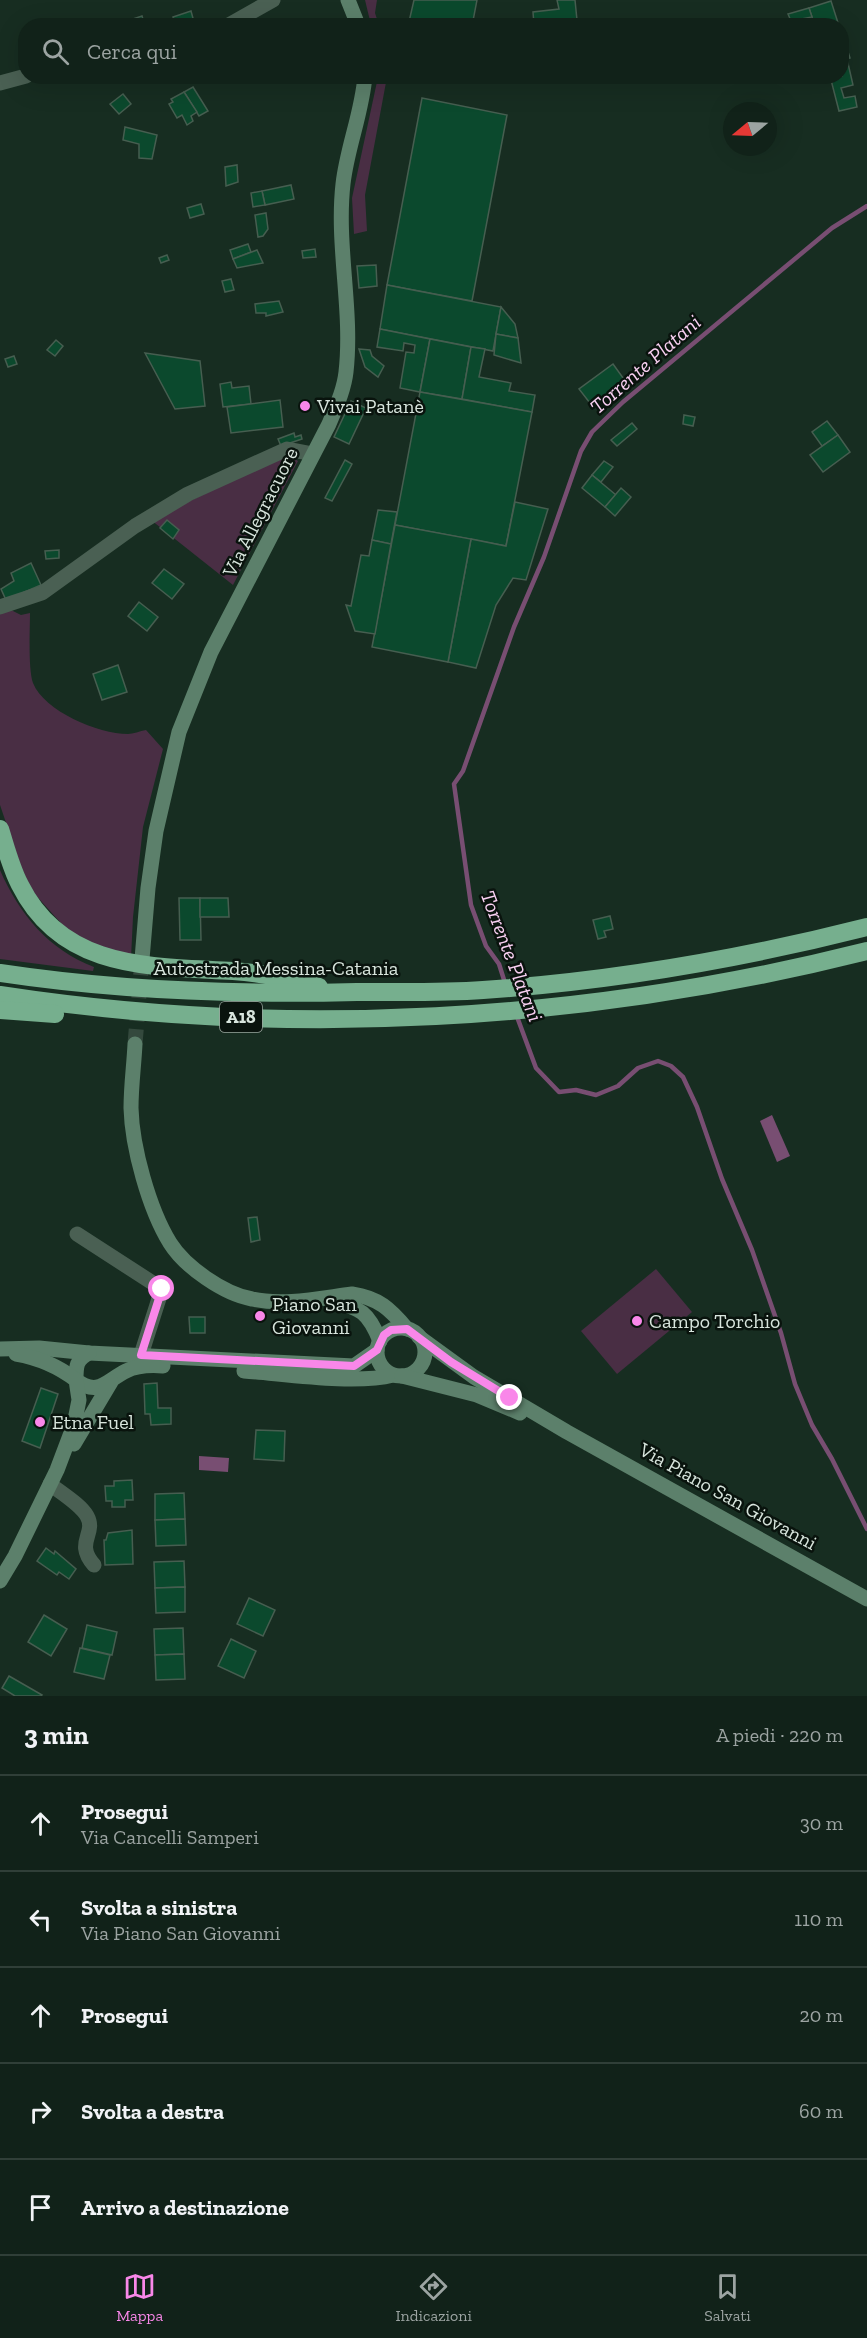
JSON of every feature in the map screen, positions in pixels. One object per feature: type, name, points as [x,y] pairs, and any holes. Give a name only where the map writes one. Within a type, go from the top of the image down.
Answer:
[{"type":"highway","points":[[0,829],[13,868],[28,898],[57,931],[81,948],[108,958],[152,967],[283,977],[341,993]]},
{"type":"highway","points":[[0,848],[15,889],[31,913],[54,936],[90,959],[106,966],[152,975],[234,980],[267,976]]},
{"type":"highway","name":"Autostrada Messina-Catania","points":[[0,973],[161,991],[242,994],[480,990],[588,980],[723,959],[867,927]]},
{"type":"highway","name":"A18","points":[[0,996],[108,1010],[233,1017],[361,1019],[483,1014],[663,993],[780,972],[867,951]]},
{"type":"highway","points":[[0,1010],[183,1023],[233,1017]]},
{"type":"street","points":[[241,18],[273,0]]},
{"type":"street","points":[[348,0],[355,18]]},
{"type":"street","points":[[356,0],[357,18]]},
{"type":"street","points":[[0,83],[18,78]]},
{"type":"street","name":"Via Allegracuore","points":[[142,959],[156,831],[179,732],[211,651],[314,454],[340,396],[346,373],[341,211],[343,183],[364,84]]},
{"type":"street","points":[[0,607],[42,593],[135,526],[188,494],[287,449],[314,454]]},
{"type":"street","points":[[0,1350],[43,1360],[63,1370],[85,1387],[94,1389],[111,1382],[124,1372],[150,1365],[352,1378],[410,1374],[422,1362],[423,1345],[386,1306],[352,1294],[285,1301],[251,1299],[223,1288],[182,1259],[170,1243],[158,1219],[136,1143],[131,1108],[135,1044]]},
{"type":"street","points":[[77,1234],[162,1289],[141,1355]]},
{"type":"street","points":[[319,1298],[364,1313],[369,1317],[381,1365],[398,1376],[477,1395],[567,1432]]},
{"type":"street","points":[[0,1350],[39,1347],[89,1353],[354,1366],[378,1346],[391,1330],[413,1333],[474,1377],[567,1432]]},
{"type":"street","points":[[57,1470],[74,1425],[79,1400],[76,1366],[80,1358],[89,1353]]},
{"type":"street","points":[[0,1581],[15,1556],[57,1470],[111,1382]]},
{"type":"street","name":"Via Piano San Giovanni","points":[[567,1432],[867,1599]]},
{"type":"street","points":[[50,1484],[86,1514],[89,1523],[84,1546],[87,1557],[94,1565]]},
{"type":"shaded area","points":[[365,0],[377,0],[377,18],[369,18]]},
{"type":"shaded area","points":[[376,84],[386,84],[365,195],[367,231],[354,234],[352,198]]},
{"type":"shaded area","points":[[286,454],[298,461],[233,585],[151,520]]},
{"type":"shaded area","points":[[9,609],[21,615],[30,613],[31,677],[39,693],[48,703],[73,719],[102,730],[128,734],[146,730],[163,749],[143,827],[131,958],[113,955],[69,932],[32,891],[20,864],[0,805],[0,612]]},
{"type":"shaded area","points":[[0,870],[16,901],[37,929],[63,951],[94,967],[93,971],[0,959]]},
{"type":"shaded area","points":[[772,1115],[790,1156],[777,1162],[760,1121]]},
{"type":"shaded area","name":"Campo Torchio","points":[[656,1269],[692,1312],[617,1374],[581,1331]]},
{"type":"shaded area","points":[[199,1456],[229,1458],[228,1472],[199,1470]]},
{"type":"building","points":[[414,0],[477,0],[474,18],[410,18]]},
{"type":"building","points":[[557,0],[575,0],[577,18],[533,18],[533,12],[559,9]]},
{"type":"building","points":[[831,1],[836,18],[812,18],[809,8]]},
{"type":"building","points":[[809,8],[812,17],[790,18],[788,14]]},
{"type":"building","points":[[191,11],[193,18],[173,18]]},
{"type":"building","points":[[849,68],[853,85],[841,88],[844,98],[855,96],[857,107],[839,111],[832,84],[849,84]]},
{"type":"building","points":[[193,87],[208,111],[199,116],[184,92]]},
{"type":"building","points":[[184,92],[197,112],[191,116],[193,121],[187,125],[182,115],[177,118],[169,104],[173,102],[171,99]]},
{"type":"building","points":[[123,94],[131,104],[119,114],[110,104]]},
{"type":"building","points":[[422,98],[507,115],[472,301],[387,285]]},
{"type":"building","points":[[125,127],[157,135],[152,159],[139,158],[139,144],[123,140]]},
{"type":"building","points":[[237,165],[238,182],[226,186],[225,167]]},
{"type":"building","points":[[291,185],[294,199],[265,205],[262,191]]},
{"type":"building","points":[[262,191],[265,205],[253,207],[251,193]]},
{"type":"building","points":[[201,204],[204,214],[190,218],[187,208]]},
{"type":"building","points":[[266,213],[268,229],[263,236],[258,237],[255,215]]},
{"type":"building","points":[[248,244],[251,252],[233,259],[230,250]]},
{"type":"building","points":[[315,249],[316,257],[303,258],[302,251]]},
{"type":"building","points":[[257,250],[263,263],[237,268],[233,259]]},
{"type":"building","points":[[167,255],[169,260],[161,263],[159,258]]},
{"type":"building","points":[[376,265],[377,286],[359,288],[357,266]]},
{"type":"building","points":[[231,279],[234,290],[225,292],[222,281]]},
{"type":"building","points":[[387,285],[501,307],[493,351],[380,329]]},
{"type":"building","points":[[279,301],[283,312],[266,316],[266,313],[256,313],[255,304]]},
{"type":"building","points":[[501,307],[515,324],[518,338],[496,334]]},
{"type":"building","points":[[380,329],[430,339],[420,392],[400,388],[406,352],[414,353],[415,345],[404,343],[403,351],[377,347]]},
{"type":"building","points":[[496,334],[518,338],[521,363],[494,355]]},
{"type":"building","points":[[430,339],[471,347],[462,399],[420,392]]},
{"type":"building","points":[[56,340],[63,346],[55,356],[47,350]]},
{"type":"building","points":[[471,347],[485,349],[479,377],[511,383],[509,391],[535,395],[532,412],[462,399]]},
{"type":"building","points":[[359,349],[370,350],[372,356],[384,366],[378,377],[365,367]]},
{"type":"building","points":[[145,353],[200,361],[205,406],[175,409]]},
{"type":"building","points":[[14,356],[17,364],[8,367],[5,359]]},
{"type":"building","points":[[613,364],[626,382],[593,407],[579,389]]},
{"type":"building","points":[[231,382],[232,388],[249,386],[251,404],[223,407],[220,384]]},
{"type":"building","points":[[420,392],[532,412],[506,546],[395,525]]},
{"type":"building","points":[[280,400],[283,427],[231,433],[227,407]]},
{"type":"building","points":[[351,401],[366,408],[349,444],[334,437]]},
{"type":"building","points":[[684,415],[695,417],[693,426],[683,424]]},
{"type":"building","points":[[827,421],[838,435],[822,446],[812,432]]},
{"type":"building","points":[[632,423],[637,429],[617,446],[611,440]]},
{"type":"building","points":[[294,433],[295,437],[301,435],[302,439],[281,446],[278,439]]},
{"type":"building","points":[[838,435],[850,452],[823,472],[810,455]]},
{"type":"building","points":[[345,460],[352,464],[332,501],[325,498]]},
{"type":"building","points":[[604,461],[613,467],[601,482],[592,475]]},
{"type":"building","points":[[592,475],[616,495],[605,507],[582,488]]},
{"type":"building","points":[[621,488],[631,497],[615,516],[605,507]]},
{"type":"building","points":[[515,502],[548,509],[526,580],[513,578],[496,605],[476,668],[448,662],[471,539],[506,546]]},
{"type":"building","points":[[378,510],[397,512],[391,544],[372,540]]},
{"type":"building","points":[[167,520],[179,530],[173,539],[160,528]]},
{"type":"building","points":[[395,525],[471,539],[448,662],[372,647]]},
{"type":"building","points":[[372,540],[391,544],[375,634],[355,631],[346,605],[351,606],[361,555],[369,556]]},
{"type":"building","points":[[59,550],[59,558],[46,559],[45,551]]},
{"type":"building","points":[[31,563],[41,585],[6,600],[1,589],[14,581],[11,573]]},
{"type":"building","points":[[164,569],[184,584],[172,599],[152,583]]},
{"type":"building","points":[[139,602],[158,617],[147,631],[128,616]]},
{"type":"building","points":[[118,665],[127,692],[102,700],[93,674]]},
{"type":"building","points":[[179,898],[200,898],[201,940],[180,940]]},
{"type":"building","points":[[200,898],[228,898],[229,917],[200,917]]},
{"type":"building","points":[[610,916],[613,929],[604,931],[606,937],[598,939],[593,920]]},
{"type":"building","points":[[257,1217],[260,1240],[251,1242],[248,1218]]},
{"type":"building","points":[[189,1317],[205,1317],[205,1333],[190,1333]]},
{"type":"building","points":[[157,1383],[158,1408],[171,1408],[171,1424],[151,1425],[150,1414],[145,1414],[144,1384]]},
{"type":"building","points":[[41,1388],[58,1394],[40,1448],[22,1441]]},
{"type":"building","points":[[256,1430],[285,1431],[284,1461],[254,1459]]},
{"type":"building","points":[[132,1480],[133,1500],[125,1500],[125,1507],[112,1507],[112,1501],[106,1501],[105,1486],[114,1486],[114,1481]]},
{"type":"building","points":[[184,1493],[185,1519],[155,1520],[155,1494]]},
{"type":"building","points":[[185,1519],[186,1545],[156,1546],[155,1520]]},
{"type":"building","points":[[132,1530],[133,1564],[105,1565],[104,1540],[108,1533]]},
{"type":"building","points":[[46,1548],[54,1554],[55,1551],[76,1569],[69,1579],[59,1572],[57,1575],[37,1561]]},
{"type":"building","points":[[184,1561],[185,1587],[155,1588],[154,1562]]},
{"type":"building","points":[[185,1587],[185,1612],[156,1613],[155,1588]]},
{"type":"building","points":[[249,1598],[275,1610],[263,1636],[237,1624]]},
{"type":"building","points":[[44,1615],[67,1629],[51,1656],[28,1642]]},
{"type":"building","points":[[87,1625],[117,1632],[112,1655],[82,1648]]},
{"type":"building","points":[[183,1628],[184,1654],[155,1655],[154,1629]]},
{"type":"building","points":[[231,1639],[256,1651],[244,1678],[218,1666]]},
{"type":"building","points":[[80,1648],[110,1655],[104,1679],[74,1672]]},
{"type":"building","points":[[184,1654],[185,1679],[156,1680],[155,1655]]},
{"type":"building","points":[[9,1676],[42,1695],[15,1696],[2,1688]]},
{"type":"waterway","name":"Torrente Platani","points":[[505,983],[499,964],[486,946],[471,905],[454,784],[463,771],[514,627],[544,557],[581,451],[592,432],[623,402],[832,228],[867,206]]},
{"type":"waterway","name":"Torrente Platani","points":[[516,1014],[536,1068],[559,1092],[576,1090],[596,1095],[618,1086],[638,1068],[658,1061],[671,1066],[683,1077],[697,1107],[722,1179],[752,1250],[781,1333],[795,1384],[812,1425],[867,1529]]},
{"type":"tunnel","points":[[135,1044],[142,959]]},
{"type":"place","name":"Vivai Patanè","points":[[305,406]]},
{"type":"place","name":"Piano San Giovanni","points":[[260,1316]]},
{"type":"place","name":"Campo Torchio","points":[[637,1321]]},
{"type":"place","name":"Etna Fuel","points":[[40,1422]]},
{"type":"route","points":[[162,1289],[141,1355],[354,1366],[377,1350],[384,1335],[399,1328],[414,1332],[451,1362],[510,1398]]}]
